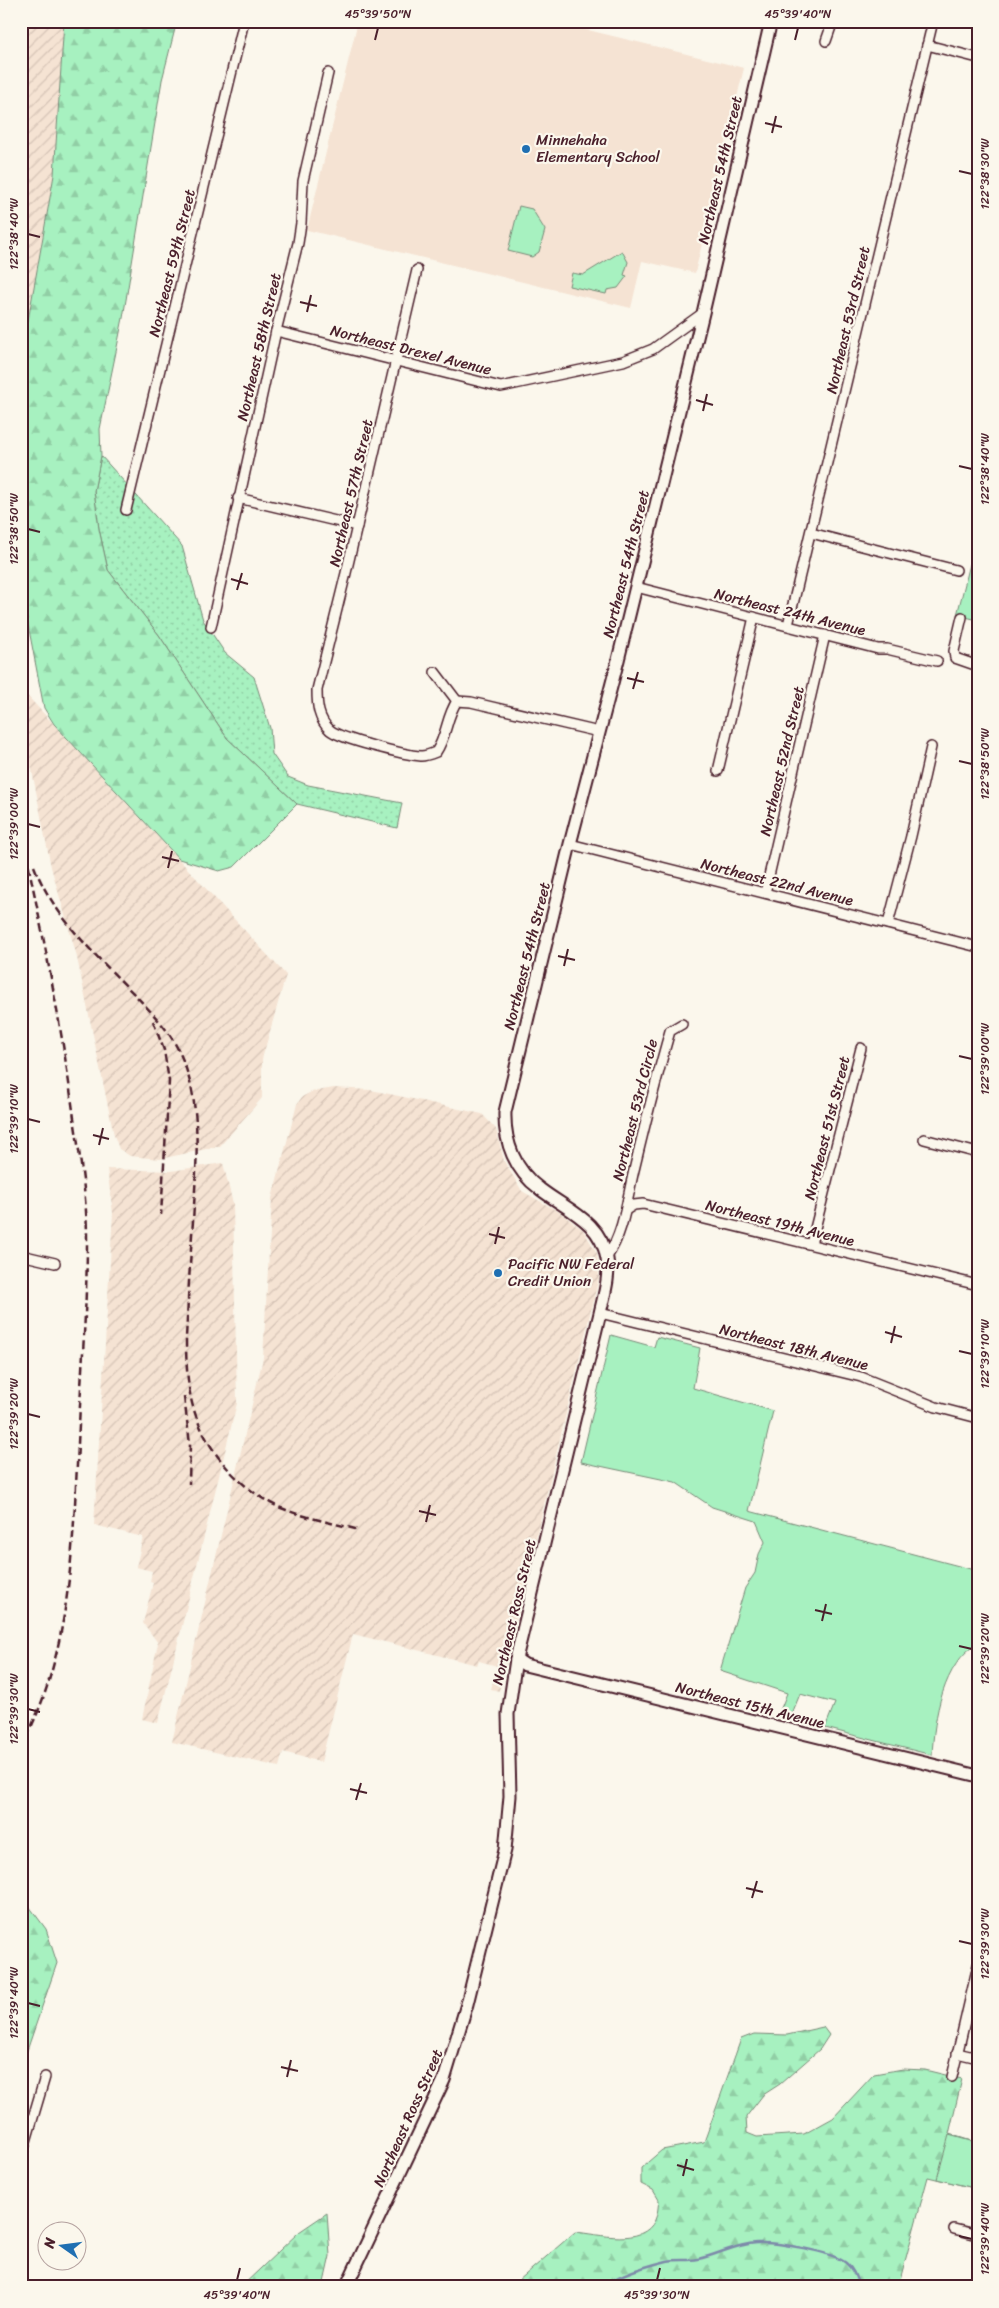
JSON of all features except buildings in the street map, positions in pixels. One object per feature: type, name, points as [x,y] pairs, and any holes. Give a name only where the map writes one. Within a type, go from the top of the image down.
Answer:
[{"type":"street","name":"Northeast 59th Street","points":[[126,510],[244,21]]},
{"type":"street","name":"Northeast 54th Street","points":[[505,1112],[570,844],[704,313],[771,21]]},
{"type":"street","points":[[826,41],[833,21]]},
{"type":"street","name":"Northeast 53rd Street","points":[[788,625],[933,21]]},
{"type":"street","points":[[927,45],[978,58]]},
{"type":"street","name":"Northeast 58th Street","points":[[211,627],[238,498],[298,243],[303,181],[328,73]]},
{"type":"street","name":"Northeast 57th Street","points":[[417,270],[317,690],[317,706],[322,721],[331,730],[346,738],[418,756],[426,756],[436,752],[443,742],[452,709],[457,701]]},
{"type":"street","name":"Northeast Drexel Avenue","points":[[276,331],[501,386],[622,361],[653,349],[704,313]]},
{"type":"street","points":[[238,498],[357,526]]},
{"type":"street","points":[[811,533],[956,570]]},
{"type":"street","name":"Northeast 24th Avenue","points":[[636,587],[825,636],[937,661]]},
{"type":"street","points":[[718,771],[754,617]]},
{"type":"street","points":[[962,617],[954,651],[955,658],[958,661],[978,666]]},
{"type":"street","name":"Northeast 52nd Street","points":[[765,893],[825,636]]},
{"type":"street","points":[[435,672],[457,701],[471,702],[599,732]]},
{"type":"street","points":[[888,924],[911,836],[931,747]]},
{"type":"street","name":"Northeast 22nd Avenue","points":[[570,844],[978,947]]},
{"type":"street","name":"Northeast 53rd Circle","points":[[626,1210],[653,1091],[670,1031],[682,1024]]},
{"type":"street","name":"Northeast 51st Street","points":[[811,1244],[861,1048]]},
{"type":"street","name":"Northeast Ross Street","points":[[346,2287],[444,2080],[467,2004],[505,1850],[510,1796],[508,1714],[516,1659],[606,1286],[607,1258],[598,1236],[590,1225],[567,1205],[541,1190],[523,1172],[512,1156],[507,1138],[505,1112]]},
{"type":"street","points":[[924,1139],[978,1153]]},
{"type":"street","name":"Northeast 19th Avenue","points":[[626,1210],[634,1205],[643,1204],[978,1285]]},
{"type":"street","points":[[607,1258],[615,1245],[626,1210]]},
{"type":"street","points":[[21,1255],[55,1263]]},
{"type":"street","name":"Northeast 18th Avenue","points":[[600,1313],[861,1377],[936,1407],[978,1418]]},
{"type":"street","name":"Northeast 15th Avenue","points":[[516,1659],[525,1665],[978,1776]]},
{"type":"street","points":[[952,2077],[978,1966]]},
{"type":"street","points":[[957,2053],[978,2058]]},
{"type":"street","points":[[21,2158],[45,2078]]},
{"type":"street","points":[[954,2229],[978,2235]]},
{"type":"shaded area","points":[[21,21],[64,21],[54,175],[21,360]]},
{"type":"shaded area","name":"Minnehaha Elementary School","points":[[358,21],[551,21],[744,68],[695,273],[642,261],[631,308],[307,230]]},
{"type":"shaded area","points":[[21,689],[286,975],[262,1059],[262,1098],[220,1146],[160,1159],[130,1156],[119,1149],[114,1135],[76,953],[51,867],[21,715]]},
{"type":"shaded area","points":[[334,1088],[371,1090],[482,1114],[496,1129],[504,1161],[522,1191],[559,1212],[583,1230],[597,1253],[599,1277],[499,1691],[491,1689],[497,1666],[479,1661],[477,1665],[353,1634],[321,1762],[283,1752],[279,1767],[172,1742],[263,1358],[272,1198],[297,1104],[302,1097],[311,1092]]},
{"type":"shaded area","points":[[223,1163],[233,1204],[237,1403],[158,1723],[142,1719],[158,1643],[143,1623],[153,1583],[150,1582],[152,1571],[136,1567],[143,1537],[94,1525],[113,1213],[107,1169],[171,1171]]},
{"type":"green space","points":[[64,21],[177,21],[162,80],[123,318],[100,429],[101,456],[94,491],[99,529],[108,570],[159,635],[227,738],[297,804],[234,867],[219,871],[179,859],[54,724],[44,708],[21,588],[21,360],[54,175]]},
{"type":"green space","points":[[519,206],[532,209],[545,230],[539,252],[532,257],[508,251]]},
{"type":"green space","points":[[622,251],[628,262],[624,275],[627,276],[618,288],[607,290],[606,294],[569,286],[572,273],[583,275]]},
{"type":"green space","points":[[101,456],[182,546],[203,620],[225,653],[254,677],[270,728],[272,754],[288,777],[308,785],[402,803],[397,828],[297,804],[227,738],[159,635],[108,570],[99,529],[94,491]]},
{"type":"green space","points":[[970,564],[978,566],[978,620],[957,615]]},
{"type":"green space","points":[[611,1335],[654,1347],[657,1337],[700,1348],[693,1388],[773,1411],[749,1511],[978,1571],[978,1643],[966,1652],[956,1664],[949,1677],[938,1709],[932,1755],[825,1728],[835,1703],[800,1694],[789,1721],[778,1716],[787,1693],[720,1671],[745,1588],[755,1573],[759,1554],[765,1542],[756,1521],[712,1507],[675,1482],[581,1462]]},
{"type":"green space","points":[[21,1901],[26,1902],[46,1929],[57,1963],[21,2068]]},
{"type":"green space","points":[[823,2027],[829,2035],[820,2049],[780,2084],[763,2095],[746,2117],[747,2133],[757,2137],[804,2134],[833,2118],[874,2074],[903,2069],[925,2070],[962,2079],[949,2134],[978,2143],[978,2189],[928,2177],[898,2287],[511,2287],[575,2232],[619,2237],[641,2234],[649,2228],[656,2218],[659,2200],[653,2190],[641,2184],[641,2168],[662,2150],[704,2142],[741,2039],[754,2034],[787,2035]]},
{"type":"green space","points":[[949,2135],[978,2143],[978,2189],[937,2179]]},
{"type":"green space","points":[[327,2213],[330,2256],[323,2287],[241,2287],[299,2232]]},
{"type":"waterway","points":[[604,2287],[616,2278],[652,2265],[671,2260],[698,2259],[741,2245],[757,2243],[803,2248],[839,2259],[851,2268],[859,2287]]},
{"type":"railway","points":[[21,830],[57,1009],[69,1082],[83,1178],[87,1239],[75,1507],[68,1590],[52,1672],[38,1710],[21,1747]]},
{"type":"railway","points":[[34,866],[45,889],[73,930],[159,1021],[174,1043],[185,1066],[196,1116],[197,1143],[186,1338],[189,1387],[197,1419],[214,1451],[237,1478],[251,1490],[281,1508],[300,1515],[359,1530]]},
{"type":"railway","points":[[153,1021],[164,1050],[169,1081],[161,1215]]},
{"type":"railway","points":[[184,1397],[190,1444],[189,1484]]},
{"type":"place","name":"Minnehaha Elementary School","points":[[526,149]]},
{"type":"place","name":"Pacific NW Federal Credit Union","points":[[498,1273]]}]
